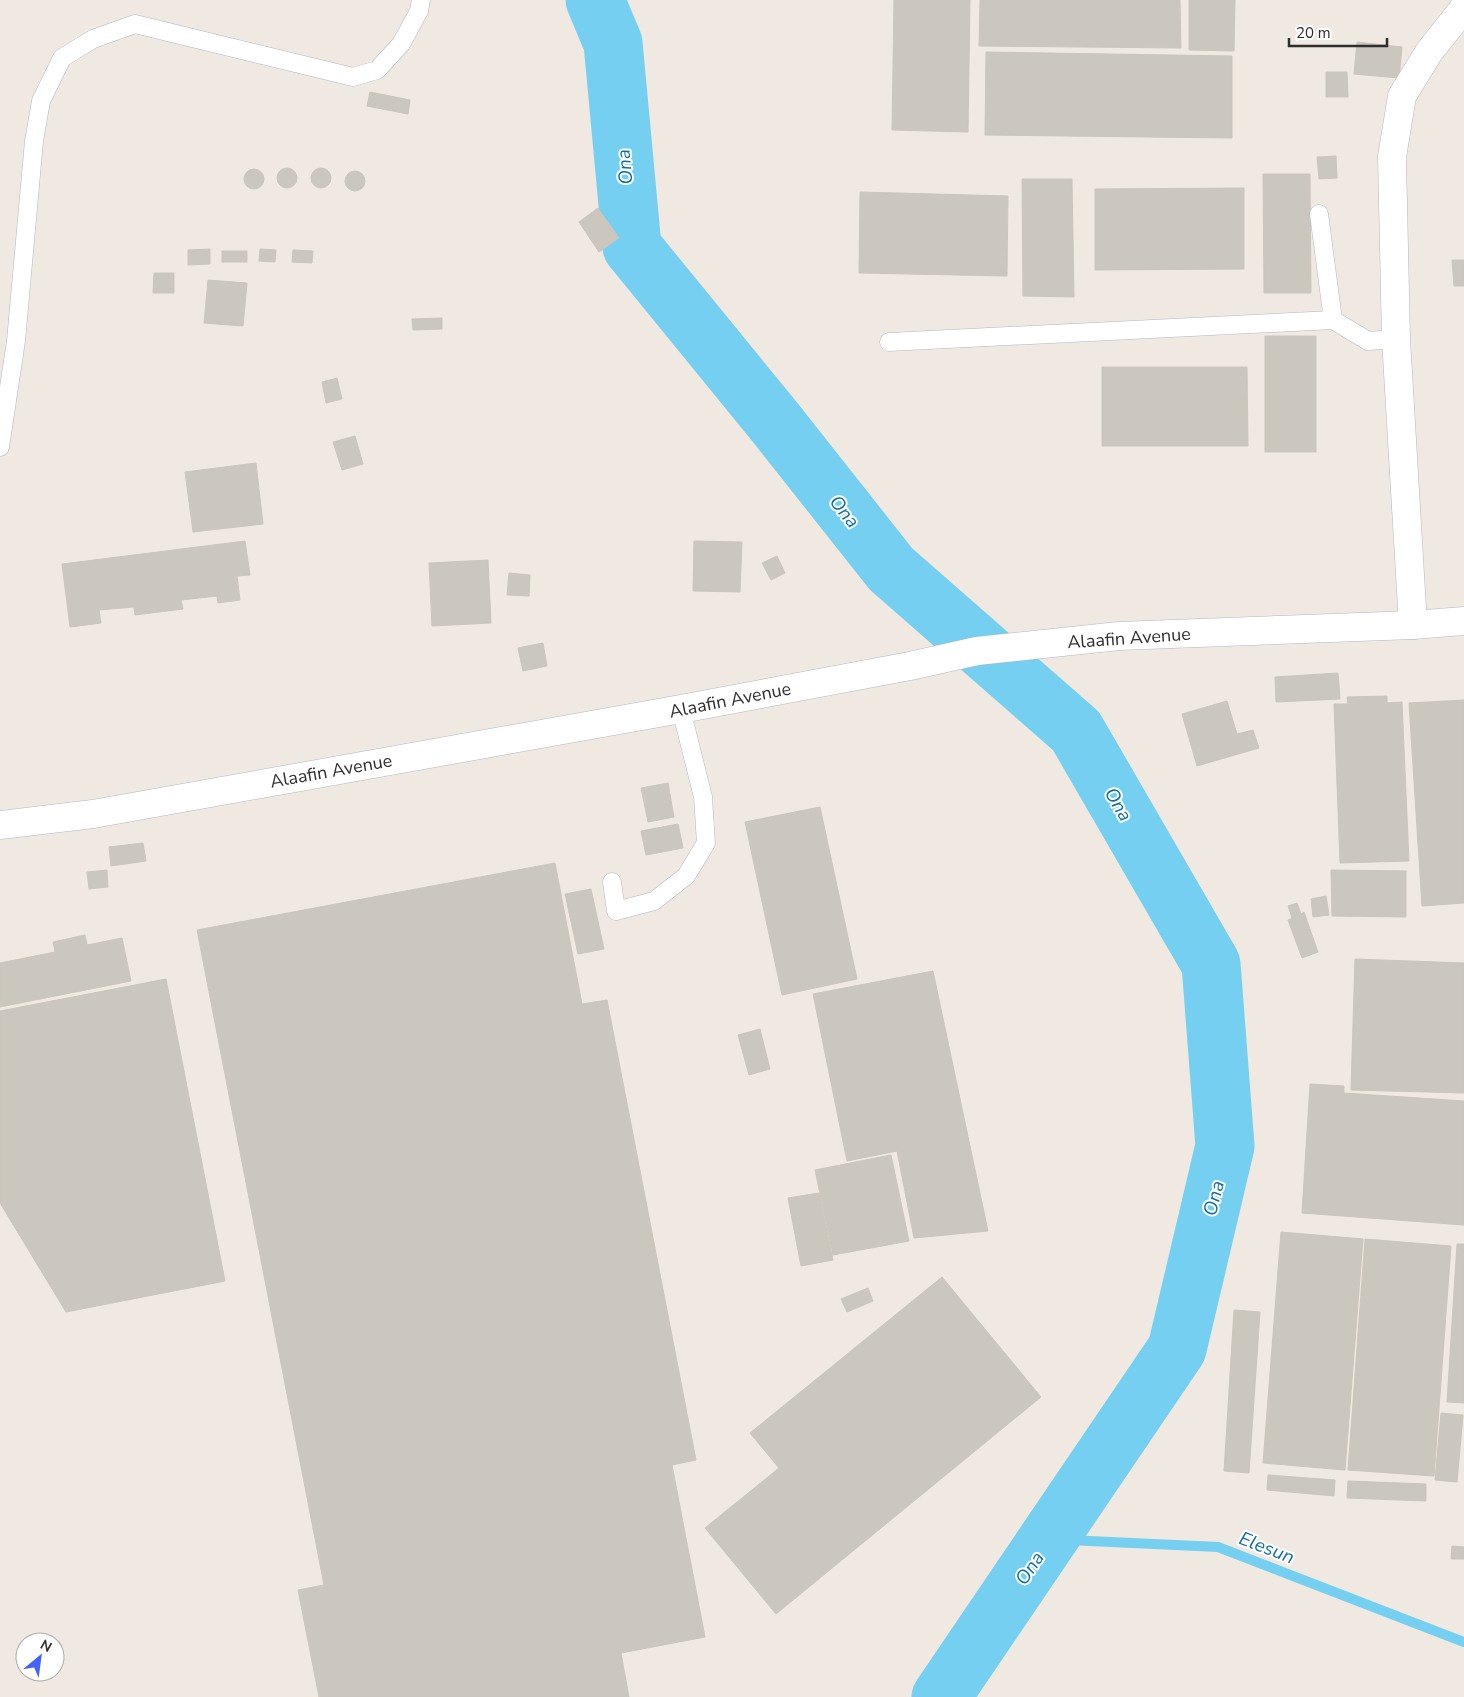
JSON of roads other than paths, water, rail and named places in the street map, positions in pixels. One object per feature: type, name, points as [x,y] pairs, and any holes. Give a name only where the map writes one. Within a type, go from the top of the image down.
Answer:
[{"type":"street","points":[[1413,625],[1396,338],[1392,157],[1402,96],[1429,52],[1464,8]]},
{"type":"street","name":"Alaafin Avenue","points":[[0,825],[93,814],[681,709],[910,666],[977,650],[1119,636],[1413,625],[1464,621]]},
{"type":"lane","points":[[0,447],[16,341],[34,141],[41,101],[62,58],[93,39],[135,24],[353,77],[376,70],[401,44],[419,11],[421,0]]},
{"type":"lane","points":[[1319,214],[1333,320]]},
{"type":"lane","points":[[889,342],[1333,320],[1368,340],[1396,338]]},
{"type":"lane","points":[[612,882],[616,911],[654,901],[686,876],[706,843],[703,797],[681,709]]},
{"type":"waterway","name":"Ona","points":[[595,0],[613,43],[632,247],[774,421],[891,569],[1076,731],[1211,964],[1225,1146],[1177,1349],[941,1697]]},
{"type":"waterway","name":"Elesun","points":[[1047,1539],[1218,1547],[1464,1642]]}]
